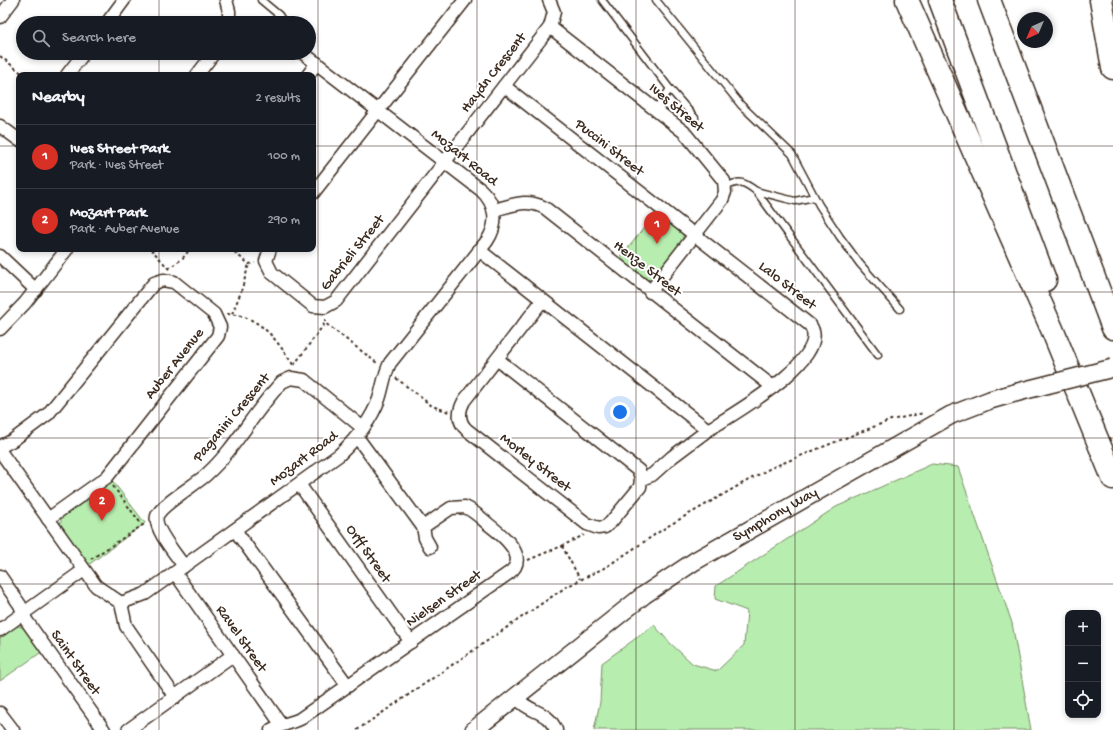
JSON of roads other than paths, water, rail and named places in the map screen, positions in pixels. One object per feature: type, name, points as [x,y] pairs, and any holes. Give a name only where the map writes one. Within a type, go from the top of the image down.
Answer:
[{"type":"highway","points":[[907,0],[1052,329],[1113,478]]},
{"type":"highway","points":[[940,0],[1113,465]]},
{"type":"highway","points":[[989,0],[1113,328]]},
{"type":"highway","points":[[1102,0],[1113,68]]},
{"type":"main road","name":"Symphony Way","points":[[474,730],[644,594],[695,561],[951,415],[990,400],[1113,368]]},
{"type":"street","points":[[0,17],[13,0]]},
{"type":"street","points":[[112,16],[124,0]]},
{"type":"street","points":[[226,0],[229,16]]},
{"type":"street","points":[[316,189],[465,0]]},
{"type":"street","points":[[549,0],[554,12],[550,28]]},
{"type":"street","name":"Haydn Crescent","points":[[446,163],[550,28]]},
{"type":"street","name":"Ives Street","points":[[550,28],[693,141],[721,176],[725,187]]},
{"type":"street","points":[[69,72],[79,60]]},
{"type":"street","points":[[199,72],[209,60]]},
{"type":"street","name":"Mozart Road","points":[[121,603],[144,594],[339,455],[360,433],[376,408],[384,376],[390,363],[479,250],[493,229],[494,210],[485,194],[313,60]]},
{"type":"street","points":[[310,72],[317,63]]},
{"type":"street","name":"Puccini Street","points":[[504,86],[695,235]]},
{"type":"street","points":[[0,126],[16,138]]},
{"type":"street","name":"Gabrieli Street","points":[[268,255],[272,273],[313,306],[321,308],[333,304],[446,163]]},
{"type":"street","points":[[650,292],[722,200],[725,187]]},
{"type":"street","name":"Henze Street","points":[[494,210],[526,202],[541,206],[773,386]]},
{"type":"street","name":"Lalo Street","points":[[641,479],[652,475],[672,457],[708,430],[784,379],[796,367],[812,345],[815,337],[813,328],[695,235]]},
{"type":"street","points":[[479,250],[708,430]]},
{"type":"street","points":[[0,329],[36,290],[66,252]]},
{"type":"street","points":[[0,256],[36,290]]},
{"type":"street","name":"Auber Avenue","points":[[0,447],[19,437],[48,414],[151,286],[163,280],[174,282],[214,314],[220,327],[218,336],[107,477],[48,519]]},
{"type":"street","name":"Morley Street","points":[[542,301],[462,404],[460,415],[464,426],[587,524],[598,528],[605,527],[611,522],[640,487],[641,479]]},
{"type":"street","points":[[497,359],[636,468],[641,479]]},
{"type":"street","name":"Paganini Crescent","points":[[179,569],[156,521],[157,516],[169,503],[201,479],[217,464],[282,382],[291,378],[304,380],[360,433]]},
{"type":"street","points":[[360,433],[423,527],[425,538],[430,547]]},
{"type":"street","points":[[0,451],[82,568],[99,589],[121,603],[126,626],[175,697]]},
{"type":"street","name":"Orff Street","points":[[299,484],[411,642]]},
{"type":"street","name":"Nielsen Street","points":[[348,686],[509,573],[516,564],[516,553],[514,548],[504,536],[465,507],[451,508],[423,527]]},
{"type":"street","points":[[235,530],[348,686]]},
{"type":"street","points":[[0,630],[82,568]]},
{"type":"street","name":"Ravel Street","points":[[179,569],[276,727],[300,718],[348,686]]},
{"type":"street","name":"Saint Street","points":[[0,576],[20,605],[26,620],[104,730]]},
{"type":"street","points":[[128,730],[233,655]]},
{"type":"street","points":[[515,696],[528,709],[548,717],[556,730]]},
{"type":"street","points":[[0,712],[13,730]]},
{"type":"lane","points":[[261,0],[280,16]]},
{"type":"lane","points":[[602,0],[670,89],[695,118]]},
{"type":"lane","points":[[656,0],[741,105],[792,154],[814,197],[860,264],[900,309]]},
{"type":"lane","points":[[655,110],[670,89]]},
{"type":"lane","points":[[725,187],[736,182],[745,183],[756,191],[878,355]]},
{"type":"lane","points":[[756,191],[795,201],[814,197]]},
{"type":"place","name":"Ives Street Park","points":[[657,244]]},
{"type":"place","name":"Mozart Park","points":[[102,521]]}]
